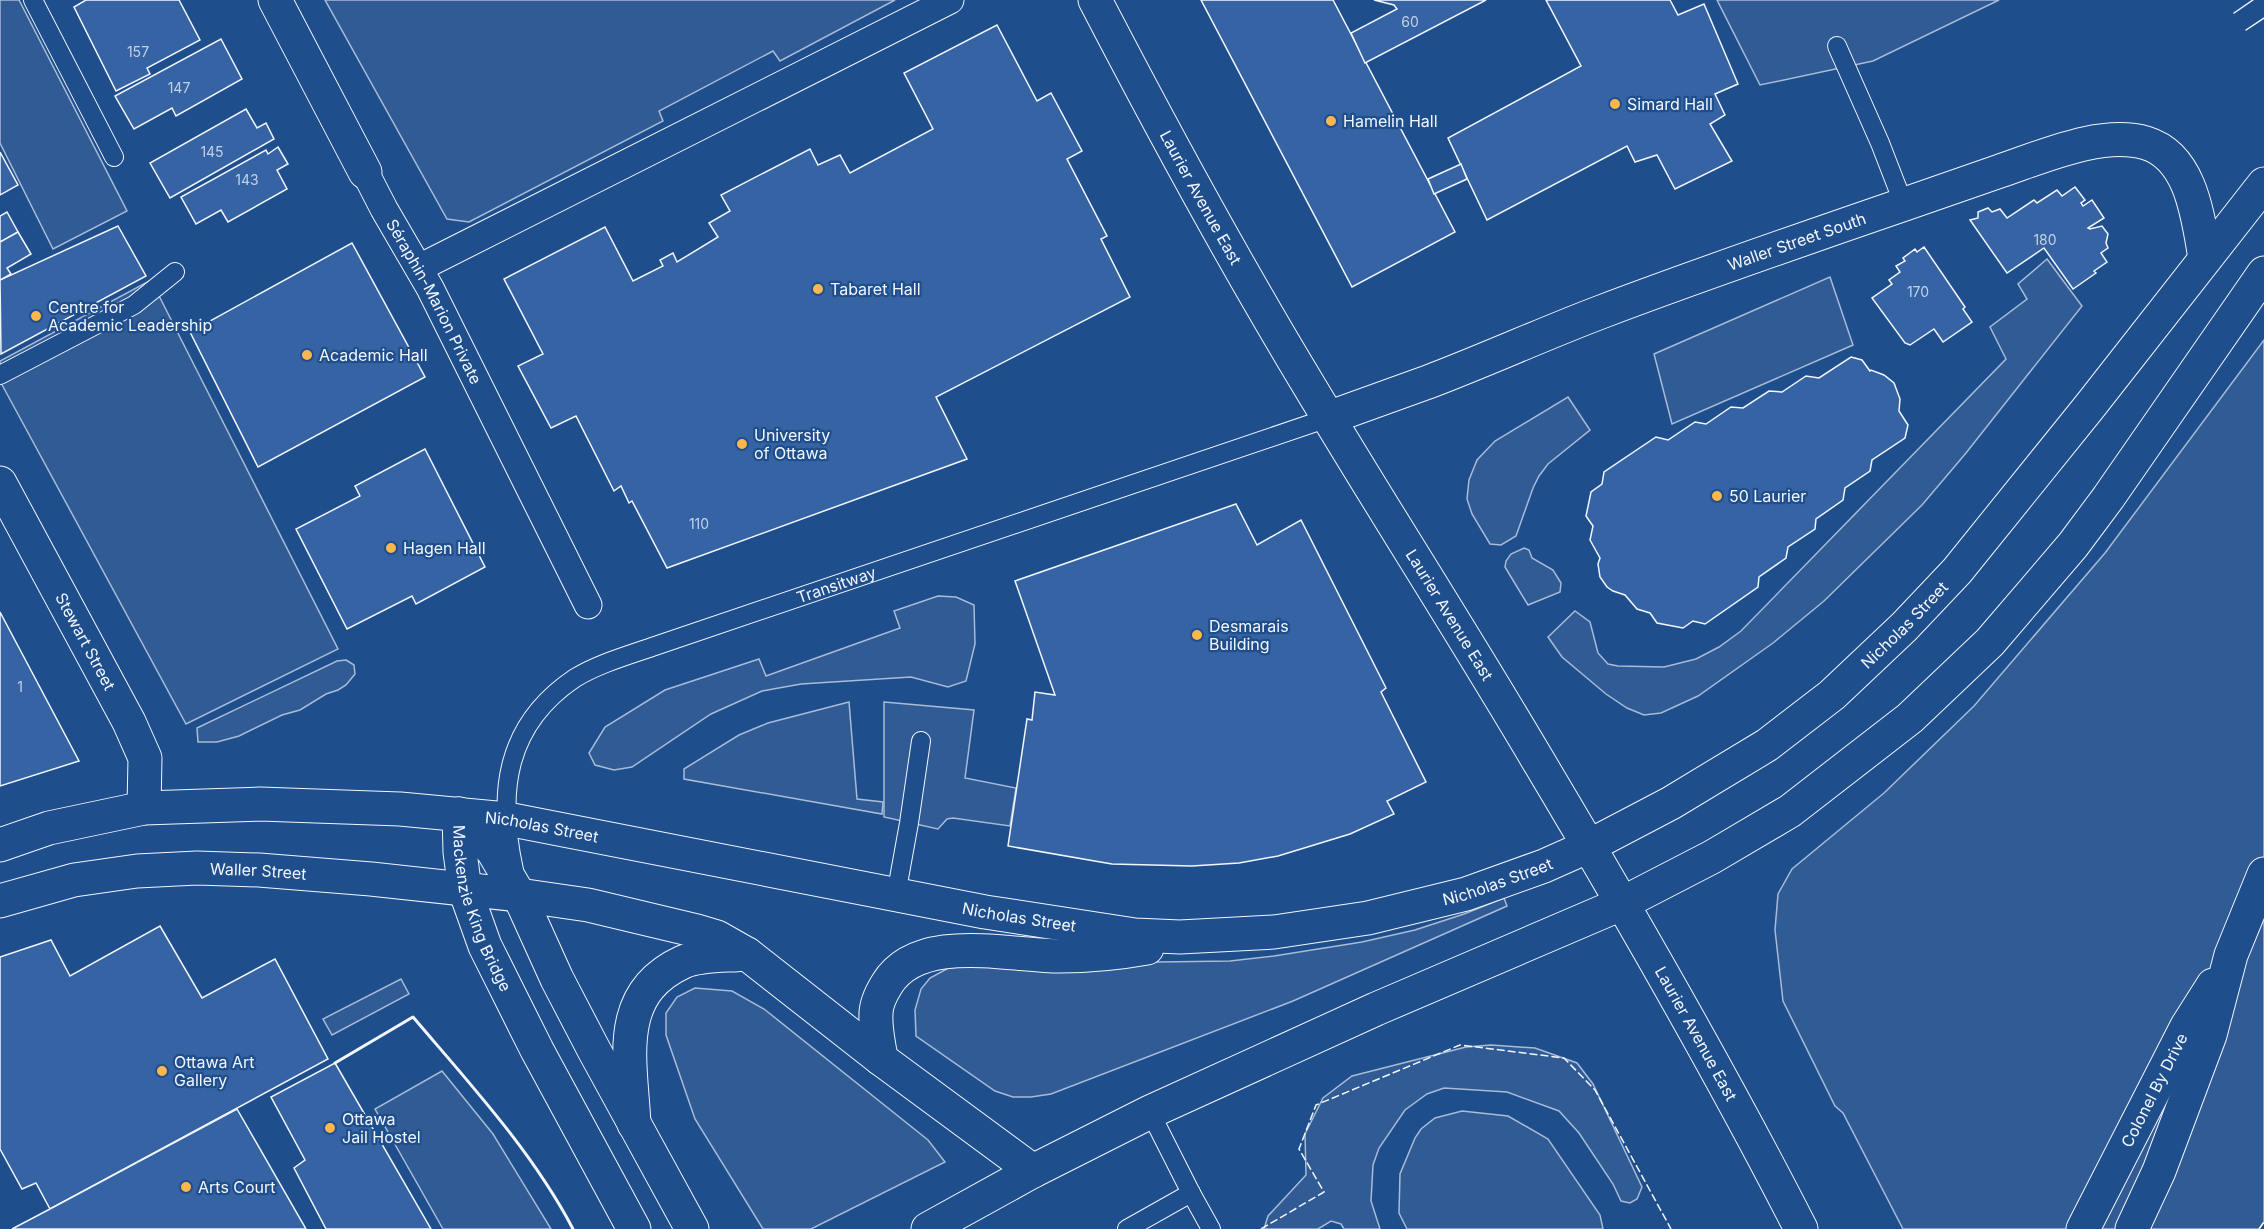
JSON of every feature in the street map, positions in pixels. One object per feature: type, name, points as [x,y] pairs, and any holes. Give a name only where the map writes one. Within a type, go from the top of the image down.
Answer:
[{"type":"main road","name":"Séraphin-Marion Private","points":[[275,0],[365,172]]},
{"type":"main road","name":"Laurier Avenue East","points":[[1095,0],[1195,190],[1328,418],[1589,846],[1677,1001],[1800,1229]]},
{"type":"main road","name":"Waller Street South","points":[[1328,418],[1430,381],[1603,311],[2054,153],[2102,141],[2127,140],[2144,143],[2169,156],[2181,172],[2190,192],[2199,220],[2205,258]]},
{"type":"main road","name":"Nicholas Street","points":[[459,814],[507,819],[896,895],[1042,921],[1135,934],[1180,937],[1274,932],[1368,918],[1494,885],[1589,846],[1671,803],[1767,745],[1840,688],[1904,627],[1957,571],[2264,184]]},
{"type":"main road","points":[[932,1228],[1033,1171],[1150,1112],[1376,1009],[1621,904],[1712,857],[1790,811],[1910,718],[1990,642],[2073,545],[2108,498],[2264,273]]},
{"type":"main road","name":"Stewart Street","points":[[0,483],[129,722],[145,758],[144,808]]},
{"type":"main road","points":[[0,845],[49,828],[144,808],[260,804],[400,809],[459,814]]},
{"type":"main road","name":"Mackenzie King Bridge","points":[[459,814],[460,852],[465,890],[485,946],[537,1050],[634,1229]]},
{"type":"main road","name":"Mackenzie King Bridge","points":[[459,814],[493,852],[519,895],[557,979],[692,1229]]},
{"type":"main road","name":"Waller Street","points":[[0,901],[74,880],[137,871],[197,868],[304,874],[519,895]]},
{"type":"main road","name":"Colonel By Drive","points":[[2132,1229],[2159,1171],[2210,1035],[2231,955],[2264,874]]},
{"type":"main road","points":[[519,895],[588,905],[717,937],[747,954],[881,1059],[1033,1171]]},
{"type":"main road","points":[[881,1059],[876,1008],[881,993],[893,975],[912,961],[932,953],[963,951],[1060,956],[1122,952],[1154,947],[1180,937]]},
{"type":"main road","points":[[634,1124],[630,1032],[640,999],[654,981],[684,962],[695,958],[747,954]]},
{"type":"main road","name":"Colonel By Drive","points":[[2083,1229],[2187,1026],[2231,955]]},
{"type":"street","points":[[419,268],[950,0]]},
{"type":"street","name":"Séraphin-Marion Private","points":[[365,172],[419,268],[485,395],[588,605]]},
{"type":"lane","points":[[33,0],[114,157]]},
{"type":"lane","points":[[1837,46],[1880,143],[1904,205]]},
{"type":"lane","points":[[0,375],[134,305],[175,272]]},
{"type":"lane","name":"Transitway","points":[[519,895],[510,855],[507,819],[509,772],[515,749],[538,710],[555,693],[577,677],[607,663],[652,647],[1328,418]]},
{"type":"lane","points":[[896,895],[921,741]]},
{"type":"lane","points":[[1150,1112],[1211,1229]]},
{"type":"lane","points":[[1127,1229],[1191,1193]]},
{"type":"shaded area","points":[[0,0],[19,0],[127,211],[53,249],[0,143]]},
{"type":"shaded area","points":[[325,0],[895,0],[780,61],[773,51],[659,111],[663,121],[469,222],[447,219]]},
{"type":"shaded area","points":[[1717,0],[1999,0],[1873,61],[1760,85]]},
{"type":"shaded area","points":[[2047,259],[2082,306],[1922,505],[1824,601],[1773,643],[1698,696],[1661,713],[1644,715],[1627,708],[1606,694],[1562,657],[1548,637],[1575,611],[1590,622],[1598,653],[1608,664],[1618,666],[1664,667],[1696,659],[1719,647],[1741,631],[2006,359],[1990,327],[2027,299],[2018,284]]},
{"type":"shaded area","points":[[1830,277],[1853,345],[1672,424],[1654,354]]},
{"type":"shaded area","points":[[151,280],[338,649],[186,724],[0,381],[0,361]]},
{"type":"shaded area","points":[[2264,340],[2264,1222],[2259,1229],[1903,1229],[1843,1113],[1835,1106],[1783,1001],[1775,930],[1778,894],[1792,869],[1884,793],[1974,706],[2105,553]]},
{"type":"shaded area","points":[[1568,397],[1590,430],[1548,464],[1539,476],[1516,536],[1501,545],[1490,544],[1472,514],[1467,499],[1469,480],[1477,460],[1495,441]]},
{"type":"shaded area","points":[[1524,548],[1529,550],[1532,558],[1553,570],[1561,583],[1560,592],[1528,605],[1505,567],[1511,554]]},
{"type":"shaded area","points":[[938,596],[956,597],[974,605],[975,644],[966,681],[948,687],[911,677],[801,684],[762,691],[711,714],[632,767],[614,770],[595,765],[589,753],[605,727],[665,690],[759,659],[766,676],[900,628],[894,611]]},
{"type":"shaded area","points":[[346,660],[354,665],[355,674],[346,685],[338,690],[326,694],[300,710],[282,715],[239,736],[217,742],[198,742],[197,728],[337,661]]},
{"type":"shaded area","points":[[849,702],[857,799],[883,802],[882,814],[684,779],[684,769],[739,735],[768,723]]},
{"type":"shaded area","points":[[884,702],[974,710],[965,778],[1016,788],[1010,826],[953,818],[947,819],[938,829],[884,817]]},
{"type":"shaded area","points":[[1504,898],[1507,906],[1293,1001],[1051,1094],[1013,1097],[995,1091],[916,1036],[915,1010],[921,989],[930,978],[954,965],[1230,961],[1274,956],[1362,942],[1415,930]]},
{"type":"shaded area","points":[[401,979],[409,994],[332,1035],[323,1019]]},
{"type":"shaded area","points":[[695,988],[732,991],[764,1009],[928,1140],[945,1162],[811,1229],[763,1229],[695,1119],[666,1035],[666,1013],[677,997]]},
{"type":"shaded area","points":[[1491,1045],[1535,1048],[1577,1063],[1593,1084],[1642,1187],[1637,1199],[1630,1203],[1621,1201],[1613,1184],[1579,1133],[1559,1111],[1507,1092],[1444,1088],[1427,1094],[1405,1110],[1379,1148],[1373,1165],[1371,1201],[1380,1229],[1344,1229],[1341,1224],[1331,1221],[1318,1229],[1264,1229],[1268,1216],[1306,1175],[1305,1134],[1323,1098],[1352,1076],[1466,1047]]},
{"type":"shaded area","points":[[442,1071],[493,1134],[551,1229],[443,1229],[375,1109]]},
{"type":"shaded area","points":[[1462,1111],[1508,1116],[1548,1139],[1600,1215],[1603,1229],[1407,1229],[1399,1213],[1400,1174],[1415,1138],[1421,1129],[1435,1118]]},
{"type":"building","points":[[86,0],[179,0],[200,40],[147,68],[150,74],[116,91],[74,7]]},
{"type":"building","name":"Hamelin Hall","points":[[1201,0],[1333,0],[1455,232],[1352,287]]},
{"type":"building","points":[[1374,0],[1486,0],[1365,63],[1351,33],[1397,9],[1394,5]]},
{"type":"building","name":"Simard Hall","points":[[1546,0],[1670,0],[1678,15],[1704,4],[1738,84],[1715,94],[1725,115],[1710,124],[1732,161],[1675,189],[1657,155],[1635,162],[1627,146],[1487,220],[1448,138],[1581,66]]},
{"type":"building","name":"Tabaret Hall","points":[[997,25],[1037,101],[1051,93],[1082,151],[1067,159],[1107,236],[1101,239],[1130,297],[936,397],[967,459],[667,568],[632,501],[629,503],[621,486],[614,491],[576,416],[551,428],[518,366],[543,354],[504,279],[605,227],[633,281],[663,266],[660,260],[673,253],[677,262],[718,237],[709,223],[730,211],[721,195],[810,149],[818,165],[840,155],[850,173],[933,129],[904,73]]},
{"type":"building","points":[[221,39],[242,79],[176,116],[172,108],[134,129],[115,96]]},
{"type":"building","points":[[246,109],[257,128],[266,123],[274,139],[170,198],[150,163]]},
{"type":"building","points":[[278,147],[288,164],[277,170],[287,189],[228,222],[221,210],[196,224],[181,197],[266,150],[268,154]]},
{"type":"building","points":[[0,152],[18,185],[0,195]]},
{"type":"building","points":[[1461,164],[1467,179],[1434,194],[1428,179]]},
{"type":"building","points":[[2075,187],[2085,200],[2081,203],[2083,206],[2092,200],[2104,218],[2088,228],[2102,226],[2108,234],[2106,243],[2108,248],[2101,253],[2107,262],[2073,289],[2044,248],[2007,273],[1970,220],[1978,218],[1978,212],[1988,208],[1992,212],[2000,209],[2007,218],[2034,200],[2037,203],[2057,190],[2062,196]]},
{"type":"building","points":[[7,212],[18,232],[0,242],[0,216]]},
{"type":"building","name":"Centre for Academic Leadership","points":[[118,226],[146,276],[1,354],[0,280]]},
{"type":"building","points":[[18,232],[31,254],[7,268],[11,274],[0,280],[0,242]]},
{"type":"building","name":"Academic Hall","points":[[352,243],[425,377],[258,467],[190,332]]},
{"type":"building","points":[[1924,247],[1965,307],[1963,309],[1972,322],[1943,342],[1934,329],[1910,345],[1905,343],[1872,298],[1892,284],[1889,280],[1900,272],[1896,266],[1905,261],[1903,258],[1915,249],[1917,252]]},
{"type":"building","name":"50 Laurier","points":[[1851,357],[1862,360],[1870,371],[1884,375],[1894,383],[1900,399],[1899,411],[1908,425],[1905,438],[1872,460],[1870,471],[1845,488],[1843,500],[1816,519],[1815,529],[1788,547],[1786,558],[1759,577],[1758,587],[1705,624],[1693,621],[1683,628],[1657,623],[1650,613],[1637,609],[1625,595],[1607,587],[1600,577],[1598,564],[1600,558],[1590,540],[1593,526],[1586,516],[1591,492],[1602,484],[1604,472],[1656,437],[1668,440],[1695,422],[1706,424],[1731,407],[1743,408],[1769,391],[1782,392],[1806,376],[1819,378]]},
{"type":"building","name":"Hagen Hall","points":[[425,449],[485,567],[416,604],[412,596],[347,629],[296,529],[360,496],[355,486]]},
{"type":"building","name":"Desmarais Building","points":[[1236,504],[1257,545],[1301,520],[1386,688],[1381,692],[1426,782],[1387,801],[1394,814],[1350,834],[1278,856],[1239,863],[1192,866],[1112,864],[1008,846],[1027,719],[1032,720],[1035,692],[1055,695],[1015,581]]},
{"type":"building","points":[[0,612],[79,761],[0,786]]},
{"type":"building","points":[[160,926],[202,998],[275,959],[328,1059],[50,1209],[36,1183],[22,1189],[0,1149],[0,957],[51,940],[70,976]]},
{"type":"building","name":"Ottawa Jail Hostel","points":[[335,1063],[431,1229],[326,1229],[294,1168],[305,1160],[271,1097]]},
{"type":"building","name":"Arts Court","points":[[237,1109],[306,1229],[12,1229],[50,1209]]},
{"type":"tram line","points":[[2234,13],[2253,0]]},
{"type":"tram line","points":[[2246,30],[2264,18]]},
{"type":"fence","points":[[1261,1229],[1324,1192],[1299,1149],[1316,1105],[1460,1045],[1564,1058],[1595,1090],[1671,1229]]},
{"type":"fence","points":[[2259,1229],[2264,1222]]},
{"type":"wall","points":[[335,1063],[413,1017],[519,1145],[539,1172],[573,1229]]},
{"type":"place","name":"Simard Hall","points":[[1615,104]]},
{"type":"place","name":"Hamelin Hall","points":[[1331,121]]},
{"type":"place","name":"Tabaret Hall","points":[[818,289]]},
{"type":"place","name":"Centre for Academic Leadership","points":[[36,316]]},
{"type":"place","name":"Academic Hall","points":[[307,355]]},
{"type":"place","name":"University of Ottawa","points":[[742,444]]},
{"type":"place","name":"50 Laurier","points":[[1717,496]]},
{"type":"place","name":"Hagen Hall","points":[[391,548]]},
{"type":"place","name":"Desmarais Building","points":[[1197,635]]},
{"type":"place","name":"Ottawa Art Gallery","points":[[162,1071]]},
{"type":"place","name":"Ottawa Jail Hostel","points":[[330,1128]]},
{"type":"place","name":"Arts Court","points":[[186,1187]]}]
